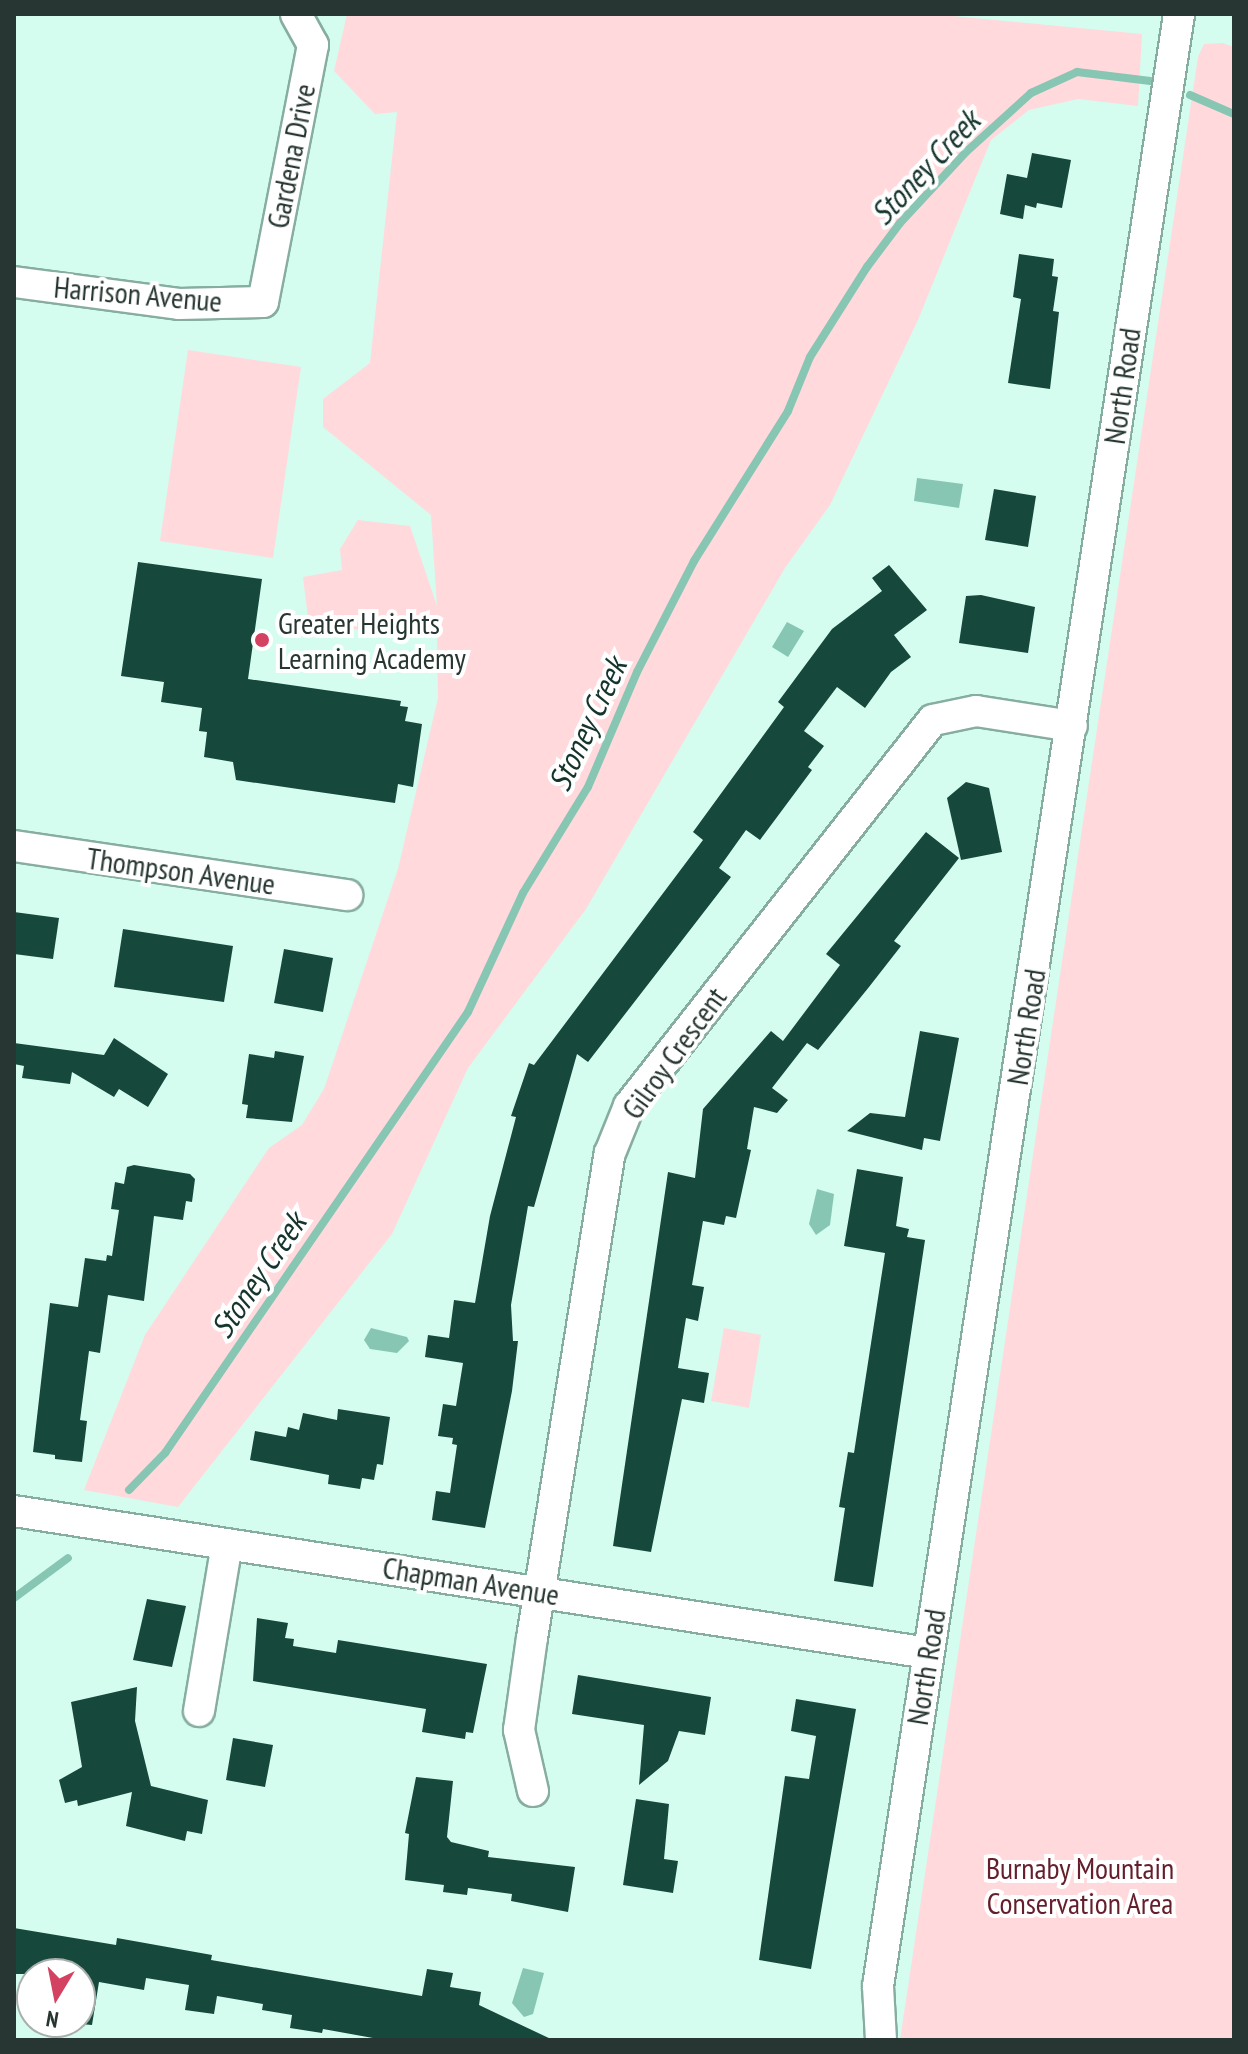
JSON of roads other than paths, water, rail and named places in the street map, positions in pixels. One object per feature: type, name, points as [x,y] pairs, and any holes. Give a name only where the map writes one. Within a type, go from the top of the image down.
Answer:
[{"type":"street","name":"Gardena Drive","points":[[263,302],[313,45],[296,14]]},
{"type":"street","name":"North Road","points":[[881,2040],[878,1986],[1179,14]]},
{"type":"street","name":"Harrison Avenue","points":[[14,282],[179,304],[263,302]]},
{"type":"street","name":"Gilroy Crescent","points":[[533,1791],[519,1730],[610,1153],[629,1106],[933,720],[976,711],[1072,726]]},
{"type":"street","name":"Thompson Avenue","points":[[14,846],[347,895]]},
{"type":"street","name":"Chapman Avenue","points":[[14,1511],[928,1653]]},
{"type":"street","points":[[199,1711],[227,1544]]},
{"type":"waterway","name":"Stoney Creek","points":[[129,1490],[165,1453],[468,1012],[523,893],[588,787],[637,672],[694,561],[788,411],[810,357],[867,267],[900,223],[966,152],[1031,93],[1077,72],[1150,81]]},
{"type":"waterway","name":"Stoney Creek","points":[[1190,95],[1234,114]]},
{"type":"waterway","name":"Stoney Creek","points":[[14,1598],[68,1558]]},
{"type":"place","name":"Greater Heights Learning Academy","points":[[262,640]]},
{"type":"park label","name":"Burnaby Mountain Conservation Area","points":[[1080,1885]]}]
